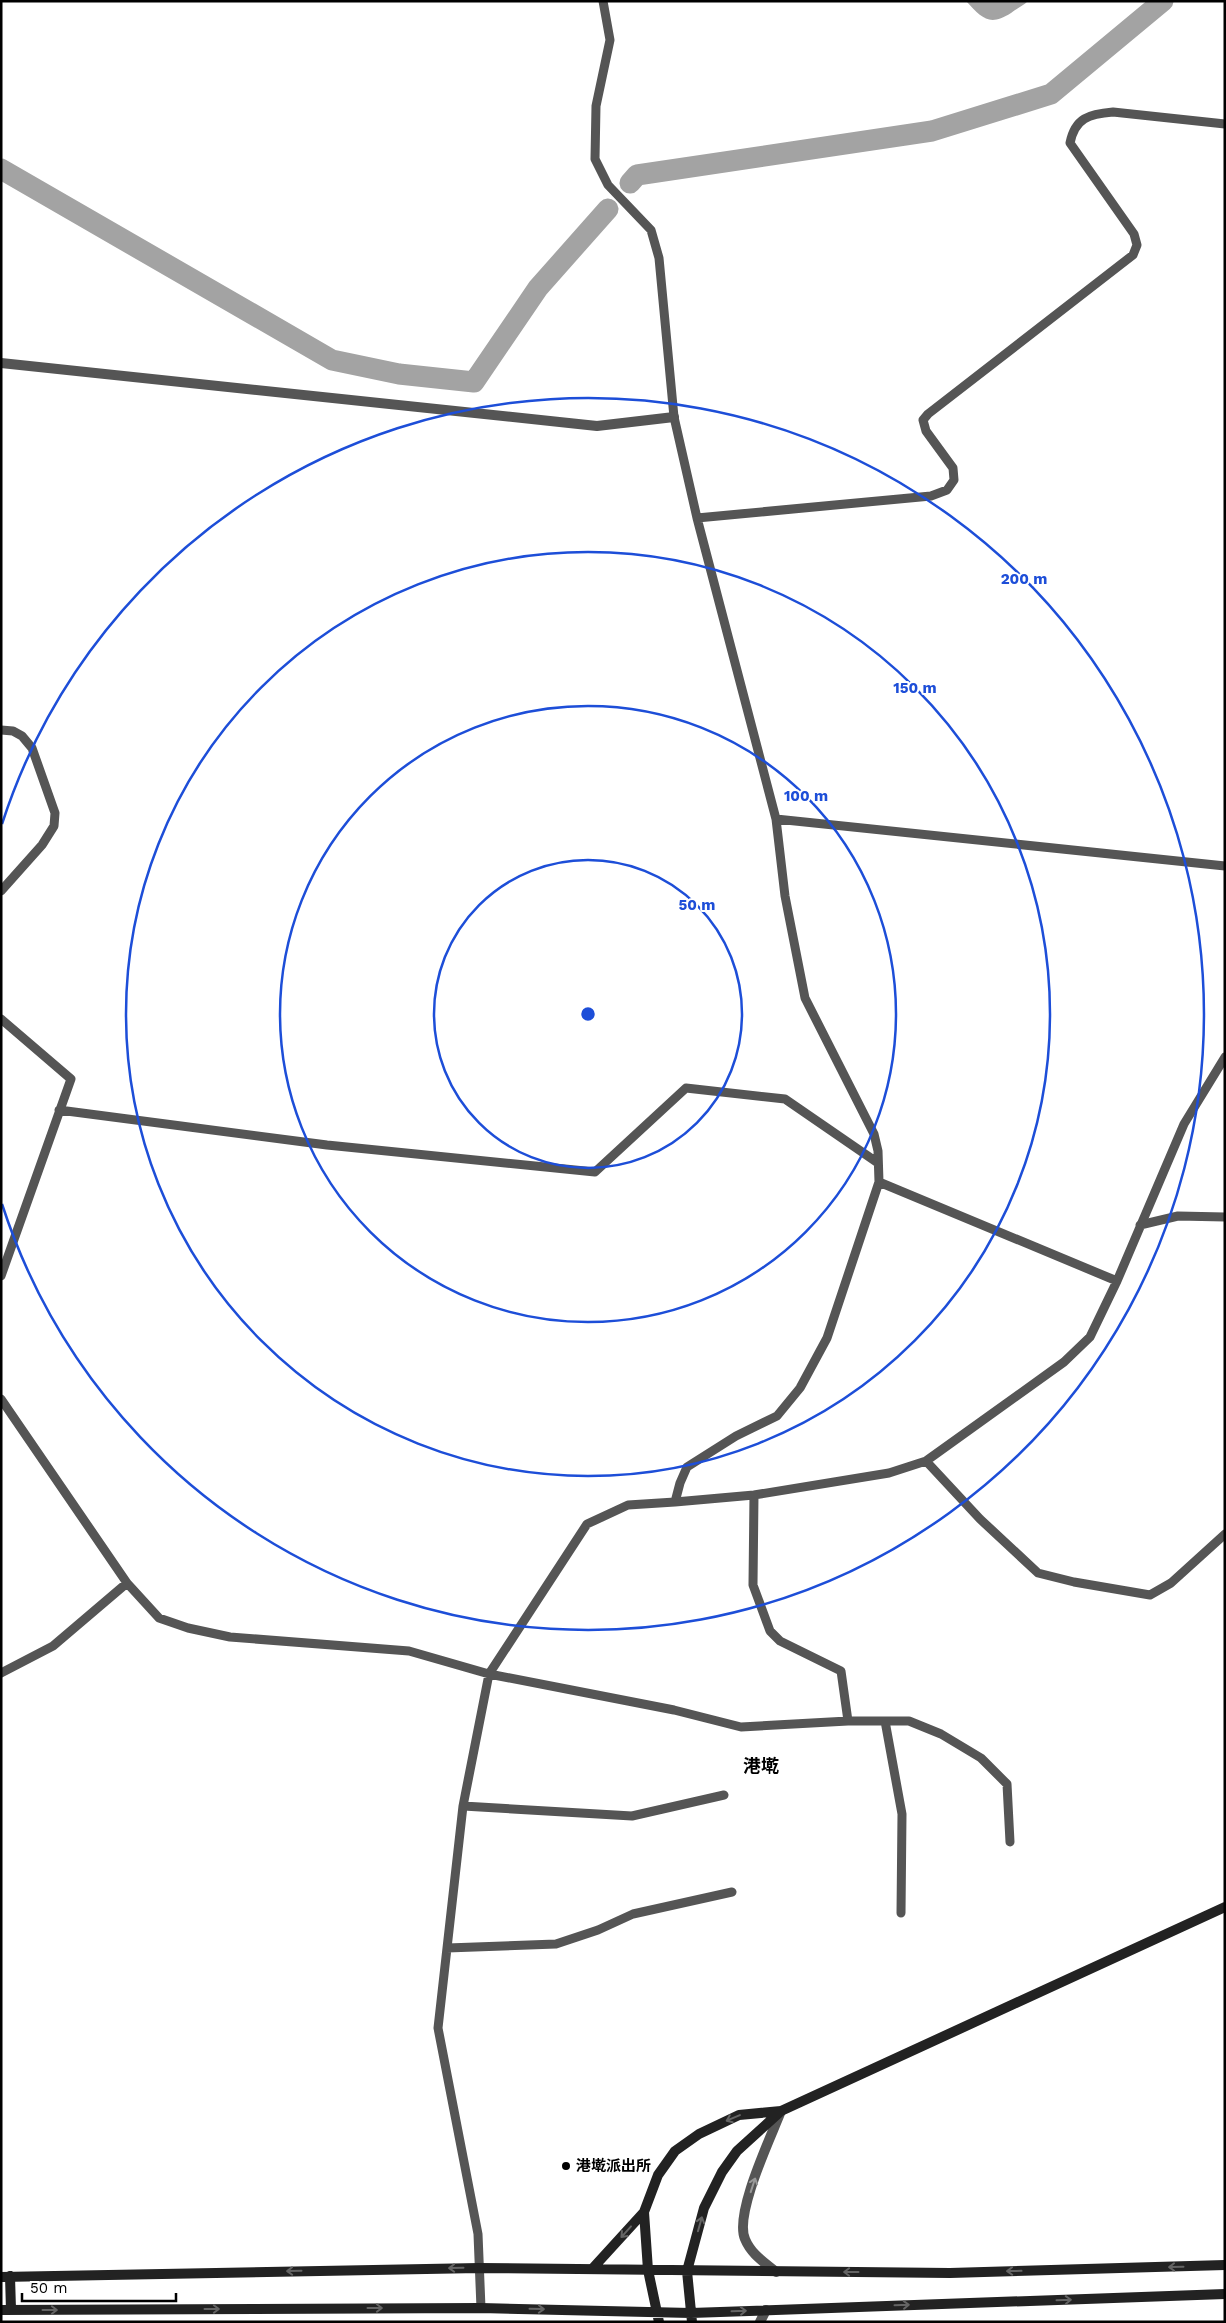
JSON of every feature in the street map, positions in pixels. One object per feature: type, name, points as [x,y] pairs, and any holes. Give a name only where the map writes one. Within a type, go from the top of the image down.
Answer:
[{"type":"main road","points":[[691,2317],[687,2271],[704,2208],[722,2172],[737,2151],[781,2111],[1225,1907]]},
{"type":"main road","points":[[592,2269],[644,2212],[658,2175],[675,2151],[699,2134],[739,2115],[781,2111]]},
{"type":"main road","points":[[644,2212],[648,2270],[658,2317]]},
{"type":"main road","points":[[1225,2265],[950,2273],[479,2268],[6,2276],[6,2310],[480,2308],[691,2317],[766,2310],[1225,2294]]},
{"type":"street","points":[[1,363],[597,426],[674,417]]},
{"type":"street","points":[[776,2272],[753,2253],[744,2237],[745,2207],[756,2173],[781,2111]]},
{"type":"street","points":[[760,2322],[766,2310]]},
{"type":"lane","points":[[603,1],[610,40],[596,106],[595,159],[608,185],[651,230],[659,258],[674,417],[697,518],[776,819],[785,896],[805,998],[874,1134],[878,1151],[879,1182],[827,1338],[800,1388],[777,1416],[736,1436],[688,1466],[680,1483],[675,1502]]},
{"type":"lane","points":[[697,518],[931,496],[947,490],[954,480],[953,468],[926,431],[923,420],[928,414],[1133,255],[1137,245],[1134,234],[1070,143],[1073,128],[1083,119],[1100,113],[1113,112],[1225,124]]},
{"type":"lane","points":[[1,730],[12,731],[22,736],[32,748],[55,813],[54,826],[42,845],[1,891]]},
{"type":"lane","points":[[776,819],[1225,866]]},
{"type":"lane","points":[[1,1019],[70,1079],[1,1276]]},
{"type":"lane","points":[[480,2308],[478,2234],[438,2028],[463,1806],[489,1674],[587,1524],[628,1505],[754,1495],[889,1473],[926,1461],[1064,1362],[1090,1337],[1117,1281],[1184,1124],[1225,1057]]},
{"type":"lane","points":[[59,1110],[327,1145],[594,1172],[686,1088],[785,1099],[878,1163]]},
{"type":"lane","points":[[879,1182],[1117,1281]]},
{"type":"lane","points":[[1140,1225],[1178,1216],[1225,1218]]},
{"type":"lane","points":[[1,1399],[127,1583],[159,1618],[188,1628],[230,1637],[409,1651],[489,1674],[674,1710],[742,1728],[848,1721],[909,1721],[942,1734],[981,1758],[1007,1784],[1010,1842]]},
{"type":"lane","points":[[926,1461],[980,1520],[1038,1573],[1074,1582],[1150,1595],[1171,1583],[1225,1534]]},
{"type":"lane","points":[[754,1495],[753,1585],[770,1631],[780,1641],[842,1671],[848,1721]]},
{"type":"lane","points":[[1,1673],[53,1646],[127,1583]]},
{"type":"lane","points":[[885,1721],[902,1814],[901,1913]]},
{"type":"lane","points":[[463,1806],[632,1816],[724,1795]]},
{"type":"lane","points":[[447,1948],[556,1944],[598,1930],[633,1914],[732,1892]]},
{"type":"shaded area","points":[[966,1],[1028,1],[1011,13],[991,20],[981,16]]},
{"type":"waterway","points":[[630,183],[637,175],[932,131],[1051,94],[1163,1]]},
{"type":"waterway","points":[[1,169],[332,360],[399,374],[474,382],[538,288],[608,209]]},
{"type":"place","name":"港墘派出所","points":[[566,2166]]},
{"type":"district","name":"港墘","points":[[761,1765]]}]
